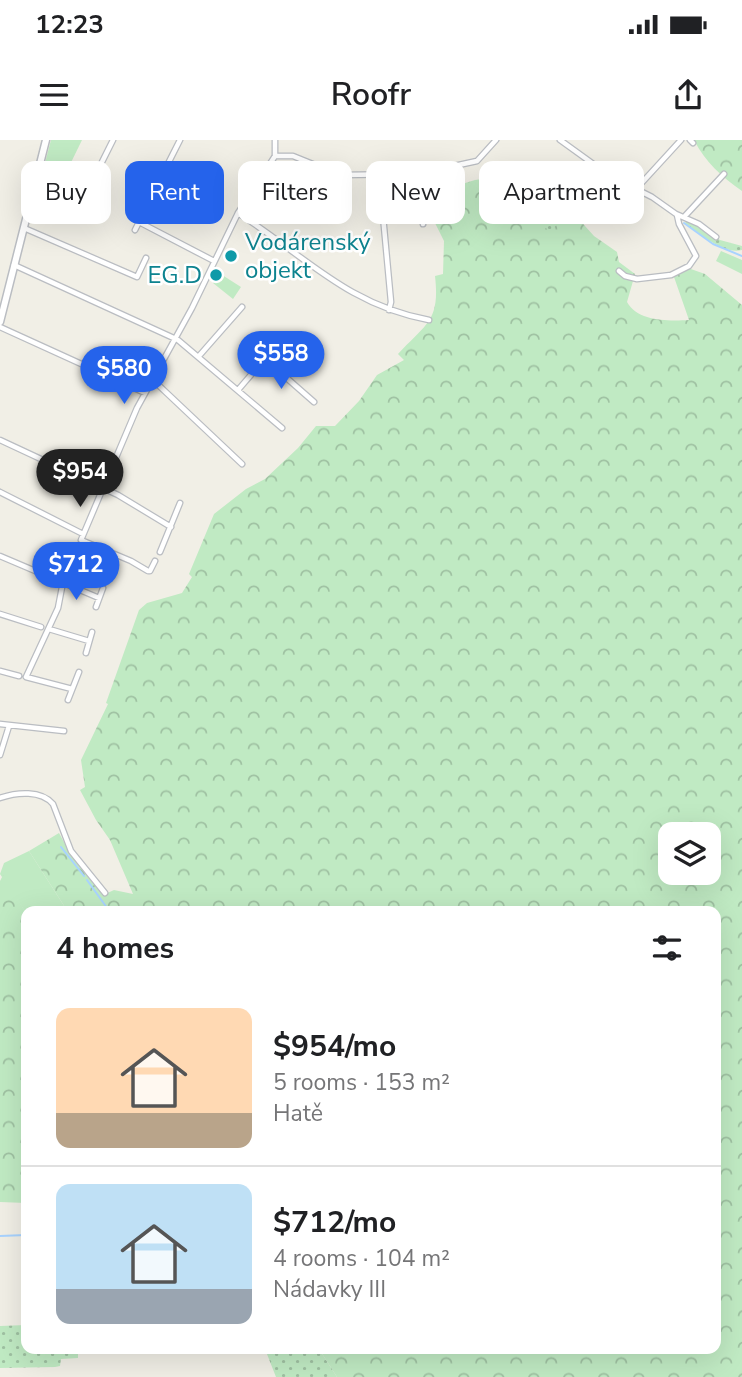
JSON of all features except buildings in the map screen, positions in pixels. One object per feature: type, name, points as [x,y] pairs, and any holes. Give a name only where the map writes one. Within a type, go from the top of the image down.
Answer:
[{"type":"street","points":[[46,140],[0,325],[145,393]]},
{"type":"street","points":[[103,161],[113,140]]},
{"type":"street","points":[[169,161],[180,140]]},
{"type":"street","points":[[272,161],[275,156],[275,140]]},
{"type":"street","points":[[465,164],[477,161],[496,140]]},
{"type":"street","points":[[560,140],[589,161]]},
{"type":"street","points":[[644,179],[681,140]]},
{"type":"street","points":[[275,156],[293,156],[340,175],[366,175]]},
{"type":"street","points":[[684,216],[724,174]]},
{"type":"street","points":[[644,193],[676,214],[699,224],[716,237]]},
{"type":"street","points":[[155,561],[148,571],[81,540],[126,431],[176,339],[238,213]]},
{"type":"street","points":[[619,271],[633,281],[671,275],[689,266],[696,256],[676,214]]},
{"type":"street","points":[[135,230],[139,222],[214,261]]},
{"type":"street","points":[[253,224],[332,282],[389,310],[429,320]]},
{"type":"street","points":[[384,224],[391,302],[389,310]]},
{"type":"street","points":[[24,228],[140,279],[146,258]]},
{"type":"street","points":[[14,265],[176,339],[199,355],[282,428]]},
{"type":"street","points":[[199,355],[242,307]]},
{"type":"street","points":[[238,390],[281,340]]},
{"type":"street","points":[[265,359],[314,402]]},
{"type":"street","points":[[153,380],[242,464]]},
{"type":"street","points":[[0,440],[130,501],[171,527]]},
{"type":"street","points":[[0,492],[83,534]]},
{"type":"street","points":[[160,552],[180,503]]},
{"type":"street","points":[[0,556],[99,598]]},
{"type":"street","points":[[63,582],[58,608],[26,677],[72,690]]},
{"type":"street","points":[[96,607],[103,588]]},
{"type":"street","points":[[0,614],[41,627]]},
{"type":"street","points":[[49,629],[89,641]]},
{"type":"street","points":[[86,653],[92,632]]},
{"type":"street","points":[[0,671],[19,676]]},
{"type":"street","points":[[68,701],[79,672]]},
{"type":"street","points":[[0,724],[64,731]]},
{"type":"street","points":[[0,755],[10,726]]},
{"type":"street","points":[[0,798],[36,794],[48,799],[53,804],[71,851],[106,893]]},
{"type":"green space","points":[[51,140],[82,140],[72,161],[45,161]]},
{"type":"green space","points":[[694,140],[742,140],[742,191],[715,168]]},
{"type":"green space","points":[[479,179],[479,224],[583,224],[594,236],[617,252],[619,262],[635,274],[627,302],[632,309],[646,317],[689,320],[674,277],[688,268],[705,274],[742,305],[742,1377],[337,1377],[322,1354],[721,1354],[721,906],[64,906],[29,851],[59,833],[70,853],[103,895],[114,890],[133,894],[110,840],[80,790],[85,787],[81,760],[108,704],[106,703],[139,610],[147,603],[182,593],[192,577],[189,574],[214,514],[246,489],[265,479],[298,448],[316,426],[335,426],[359,401],[377,375],[404,360],[398,354],[424,328],[433,312],[435,276],[443,274],[444,241],[436,224],[465,224],[465,183]]},
{"type":"green space","points":[[691,220],[720,240],[742,246],[742,250],[727,249],[712,242],[684,223]]},
{"type":"green space","points":[[538,224],[557,224],[551,231]]},
{"type":"green space","points":[[721,251],[742,260],[742,274],[716,261]]},
{"type":"green space","points":[[219,273],[241,287],[233,299],[213,283]]},
{"type":"green space","points":[[29,851],[64,906],[21,906],[0,874],[4,863]]},
{"type":"green space","points":[[3,875],[22,906],[21,1203],[0,1202],[0,881]]},
{"type":"green space","points":[[21,1325],[21,1354],[78,1354],[78,1358],[61,1359],[60,1366],[55,1367],[0,1368],[0,1326]]},
{"type":"green space","points":[[267,1354],[322,1354],[337,1377],[276,1377]]},
{"type":"waterway","points":[[684,223],[713,244],[742,256]]},
{"type":"waterway","points":[[61,847],[84,876]]},
{"type":"waterway","points":[[87,880],[106,906]]},
{"type":"waterway","points":[[0,1236],[21,1235]]},
{"type":"place","name":"Vodárenský objekt","points":[[231,256]]},
{"type":"place","name":"EG.D","points":[[216,275]]}]
